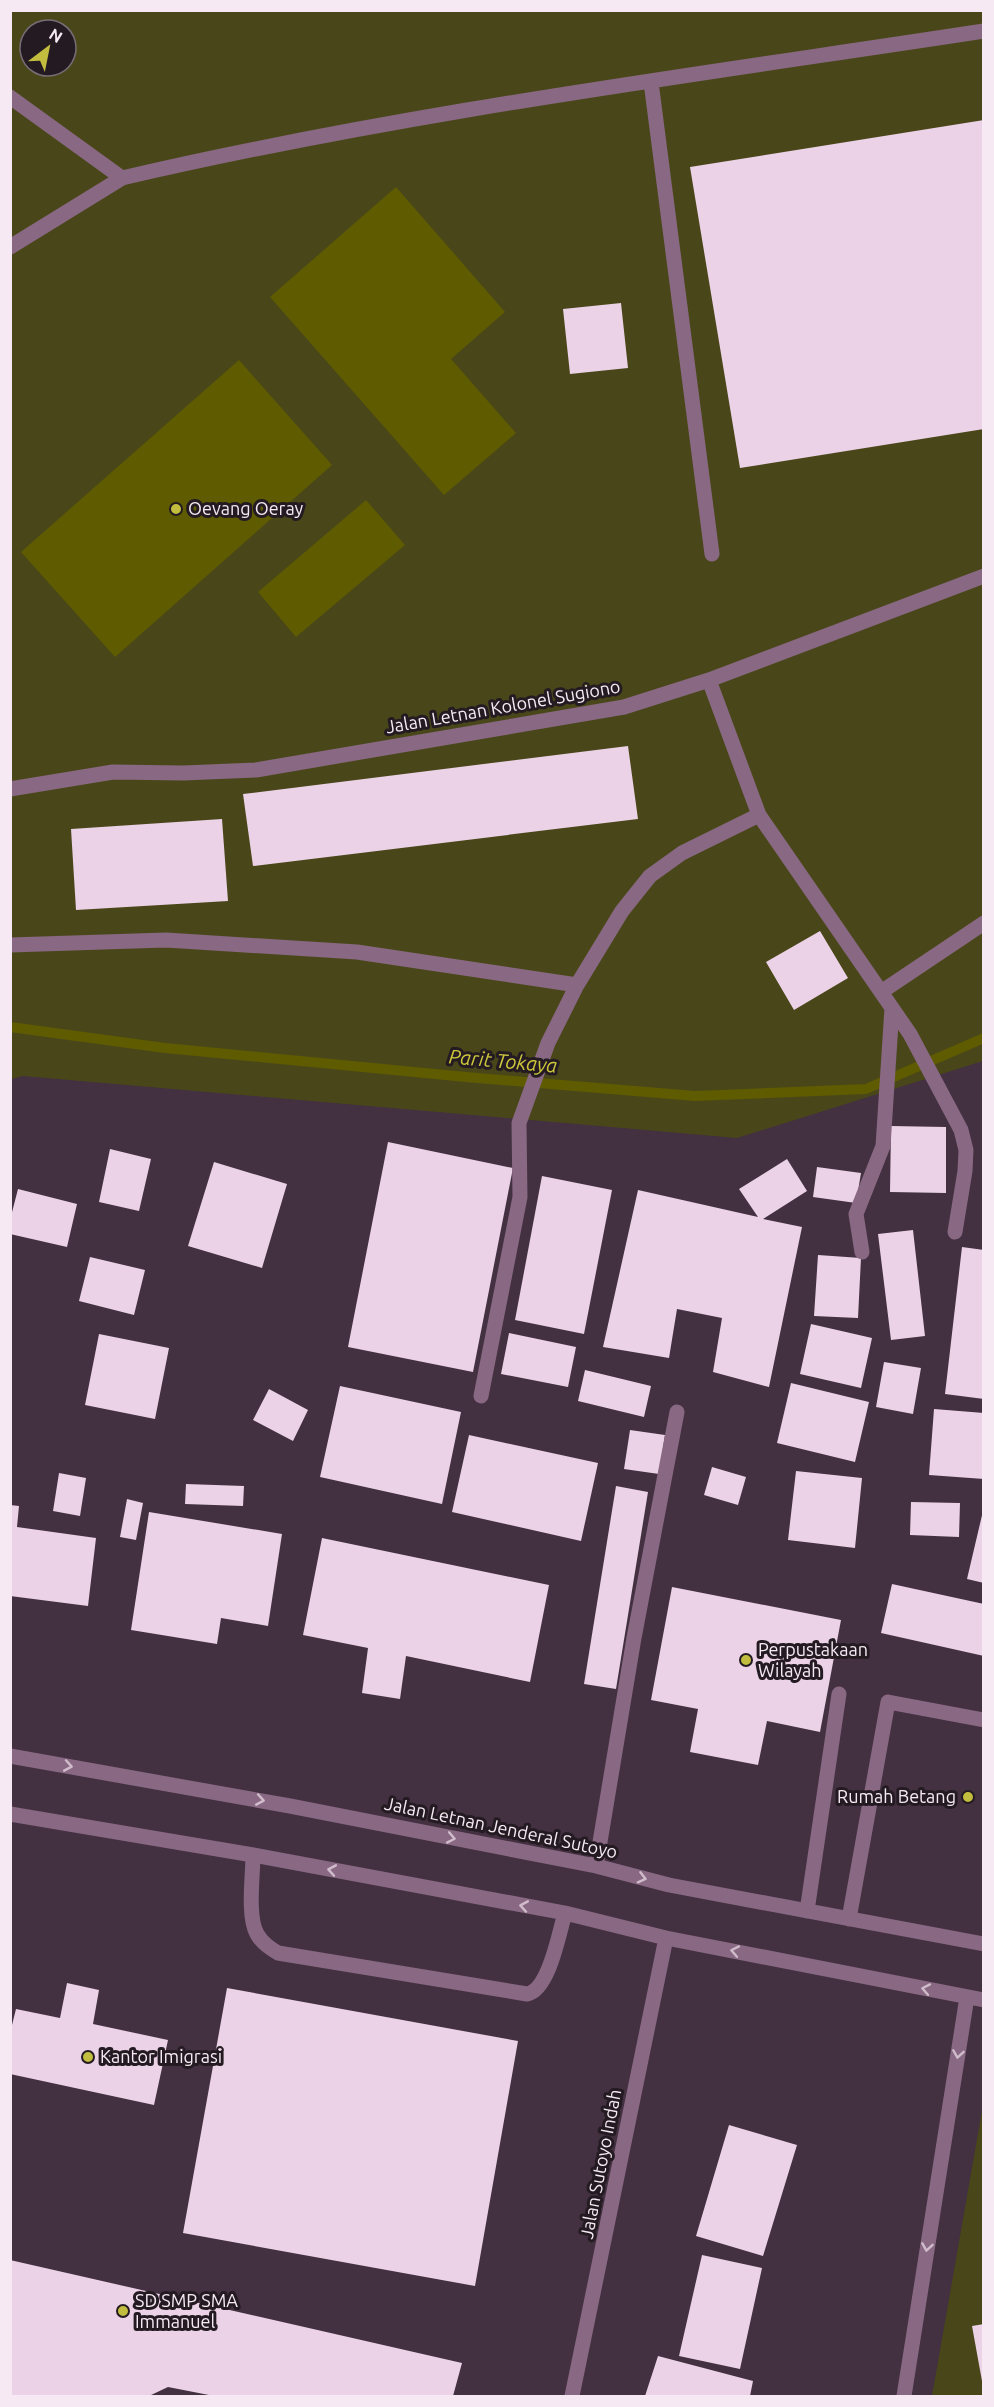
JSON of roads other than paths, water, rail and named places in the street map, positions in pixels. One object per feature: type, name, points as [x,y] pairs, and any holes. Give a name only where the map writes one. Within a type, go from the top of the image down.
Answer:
[{"type":"street","points":[[10,247],[122,178],[293,141],[440,114],[984,31]]},
{"type":"street","points":[[651,82],[712,554]]},
{"type":"street","points":[[10,97],[122,178]]},
{"type":"street","name":"Jalan Letnan Kolonel Sugiono","points":[[10,789],[113,772],[183,773],[256,770],[624,707],[709,680],[984,576]]},
{"type":"street","points":[[709,680],[759,815],[910,1034],[961,1130],[966,1150],[965,1172],[955,1232]]},
{"type":"street","points":[[481,1396],[520,1197],[518,1136],[521,1116],[548,1043],[577,986],[621,910],[650,876],[682,853],[759,815]]},
{"type":"street","points":[[881,992],[984,923]]},
{"type":"street","points":[[10,945],[166,940],[357,952],[577,986]]},
{"type":"street","points":[[862,1252],[856,1214],[883,1146],[892,1008]]},
{"type":"street","points":[[596,1866],[634,1638],[677,1412]]},
{"type":"street","points":[[807,1911],[839,1694]]},
{"type":"street","points":[[849,1919],[888,1702],[984,1720]]},
{"type":"street","name":"Jalan Letnan Jenderal Sutoyo","points":[[10,1756],[290,1806],[596,1866],[669,1885],[984,1944]]},
{"type":"street","points":[[10,1814],[253,1855],[566,1913],[666,1938],[984,2000]]},
{"type":"street","points":[[253,1855],[252,1922],[257,1935],[278,1953],[527,1994],[537,1990],[544,1980],[566,1913]]},
{"type":"street","name":"Jalan Sutoyo Indah","points":[[572,2397],[666,1938]]},
{"type":"street","points":[[904,2397],[967,1997]]},
{"type":"waterway","name":"Parit Tokaya","points":[[10,1027],[165,1048],[695,1096],[866,1089],[984,1038]]},
{"type":"place","name":"Oevang Oeray","points":[[176,509]]},
{"type":"place","name":"Perpustakaan Wilayah","points":[[746,1660]]},
{"type":"place","name":"Rumah Betang","points":[[968,1797]]},
{"type":"place","name":"Kantor Imigrasi","points":[[88,2057]]},
{"type":"place","name":"SD SMP SMA Immanuel","points":[[123,2311]]}]
